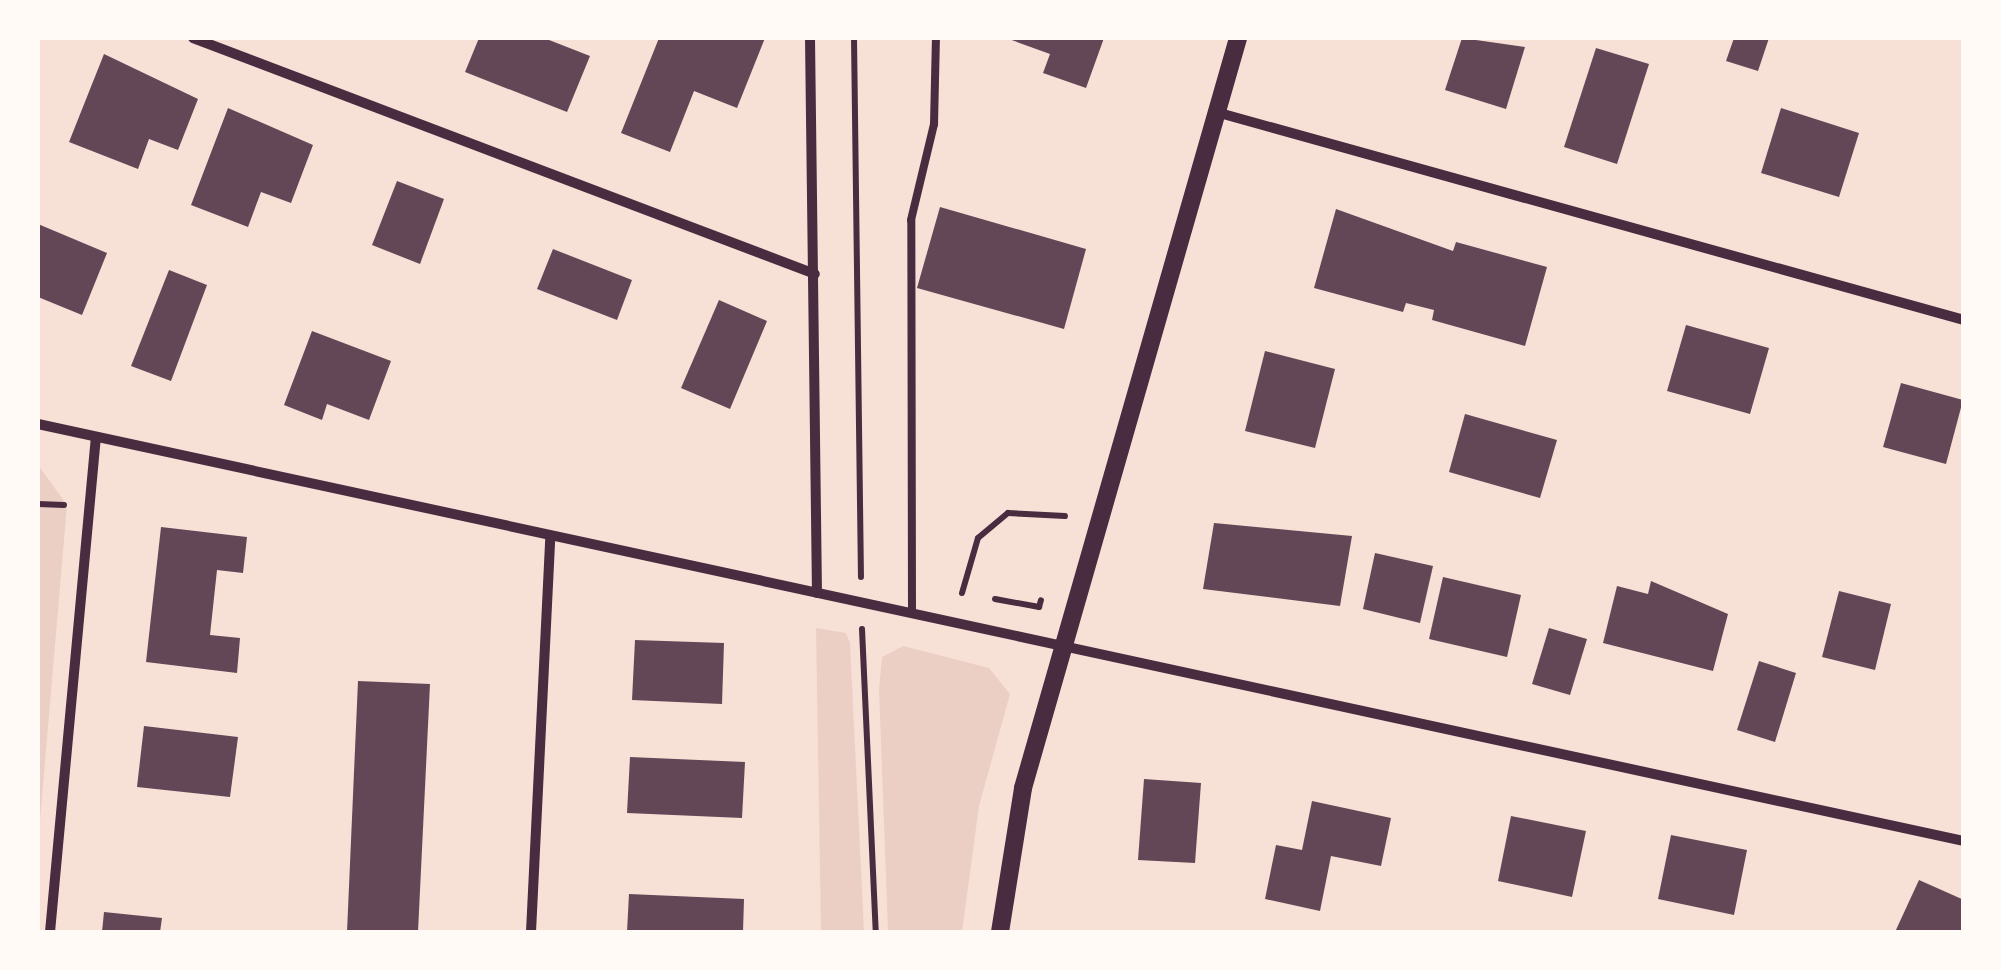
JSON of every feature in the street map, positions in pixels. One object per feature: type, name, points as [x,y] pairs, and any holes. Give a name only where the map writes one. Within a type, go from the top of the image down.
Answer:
[{"type":"street","points":[[193,38],[815,274]]},
{"type":"street","points":[[810,38],[817,593]]},
{"type":"street","points":[[1000,932],[1022,788],[1238,38]]},
{"type":"street","points":[[1216,112],[1964,320]]},
{"type":"street","points":[[38,424],[1964,842]]},
{"type":"street","points":[[50,932],[96,437]]},
{"type":"street","points":[[532,932],[550,538]]},
{"type":"lane","points":[[912,614],[910,220],[934,124],[936,38]]},
{"type":"path","points":[[854,38],[861,574],[876,932]]},
{"type":"path","points":[[1058,538],[1069,501]]},
{"type":"path","points":[[962,593],[978,538],[1008,513],[1064,520]]},
{"type":"path","points":[[861,574],[1039,607],[1044,590]]},
{"type":"shaded area","points":[[38,465],[67,505],[38,844]]},
{"type":"shaded area","points":[[816,628],[846,633],[850,643],[864,932],[821,932]]},
{"type":"shaded area","points":[[903,646],[989,668],[1010,694],[979,806],[962,932],[888,932],[879,689],[882,657]]},
{"type":"building","points":[[479,38],[544,38],[590,56],[567,112],[465,72]]},
{"type":"building","points":[[659,38],[765,38],[737,108],[694,91],[670,152],[621,133]]},
{"type":"building","points":[[1006,38],[1104,38],[1086,88],[1043,73],[1050,54]]},
{"type":"building","points":[[1462,38],[1525,47],[1506,109],[1445,90]]},
{"type":"building","points":[[1734,38],[1769,38],[1758,71],[1726,61]]},
{"type":"building","points":[[1596,48],[1649,64],[1617,164],[1564,147]]},
{"type":"building","points":[[104,54],[198,99],[178,150],[149,139],[138,169],[69,142]]},
{"type":"building","points":[[228,108],[313,145],[291,203],[261,192],[248,227],[191,205]]},
{"type":"building","points":[[1781,108],[1859,133],[1839,197],[1761,173]]},
{"type":"building","points":[[397,181],[444,199],[420,264],[372,245]]},
{"type":"building","points":[[940,207],[1086,249],[1064,329],[917,288]]},
{"type":"building","points":[[1336,209],[1453,251],[1456,242],[1547,267],[1525,346],[1432,320],[1434,310],[1406,303],[1403,312],[1314,288]]},
{"type":"building","points":[[38,224],[107,253],[82,315],[38,297]]},
{"type":"building","points":[[553,249],[632,280],[617,320],[537,289]]},
{"type":"building","points":[[169,270],[207,285],[171,381],[131,366]]},
{"type":"building","points":[[719,300],[767,321],[730,409],[681,388]]},
{"type":"building","points":[[1686,325],[1769,348],[1750,414],[1667,391]]},
{"type":"building","points":[[312,331],[391,361],[369,420],[327,404],[322,420],[284,405]]},
{"type":"building","points":[[1265,351],[1335,369],[1315,448],[1245,431]]},
{"type":"building","points":[[1901,383],[1963,400],[1946,464],[1883,447]]},
{"type":"building","points":[[1465,414],[1557,440],[1540,498],[1449,472]]},
{"type":"building","points":[[1214,523],[1352,536],[1340,606],[1203,589]]},
{"type":"building","points":[[161,527],[247,537],[243,573],[217,570],[210,635],[240,638],[237,673],[146,662]]},
{"type":"building","points":[[1375,553],[1433,566],[1420,623],[1363,609]]},
{"type":"building","points":[[1443,577],[1521,595],[1507,657],[1429,639]]},
{"type":"building","points":[[1651,581],[1728,614],[1713,671],[1603,643],[1617,586],[1648,594]]},
{"type":"building","points":[[1839,591],[1891,604],[1875,670],[1822,657]]},
{"type":"building","points":[[1549,628],[1587,639],[1570,695],[1532,684]]},
{"type":"building","points":[[635,640],[724,643],[722,704],[632,700]]},
{"type":"building","points":[[1759,661],[1796,673],[1775,742],[1737,730]]},
{"type":"building","points":[[358,681],[430,684],[418,932],[347,932]]},
{"type":"building","points":[[144,726],[238,737],[230,797],[137,787]]},
{"type":"building","points":[[630,757],[745,762],[742,818],[627,813]]},
{"type":"building","points":[[1144,779],[1201,783],[1195,863],[1138,860]]},
{"type":"building","points":[[1312,801],[1391,818],[1381,866],[1331,856],[1320,911],[1265,899],[1276,845],[1302,850]]},
{"type":"building","points":[[1511,816],[1586,831],[1572,897],[1498,881]]},
{"type":"building","points":[[1671,835],[1747,850],[1734,915],[1658,899]]},
{"type":"building","points":[[1919,880],[1964,900],[1961,932],[1895,932]]},
{"type":"building","points":[[629,894],[744,899],[743,932],[627,932]]},
{"type":"building","points":[[104,912],[162,918],[160,932],[102,932]]}]
